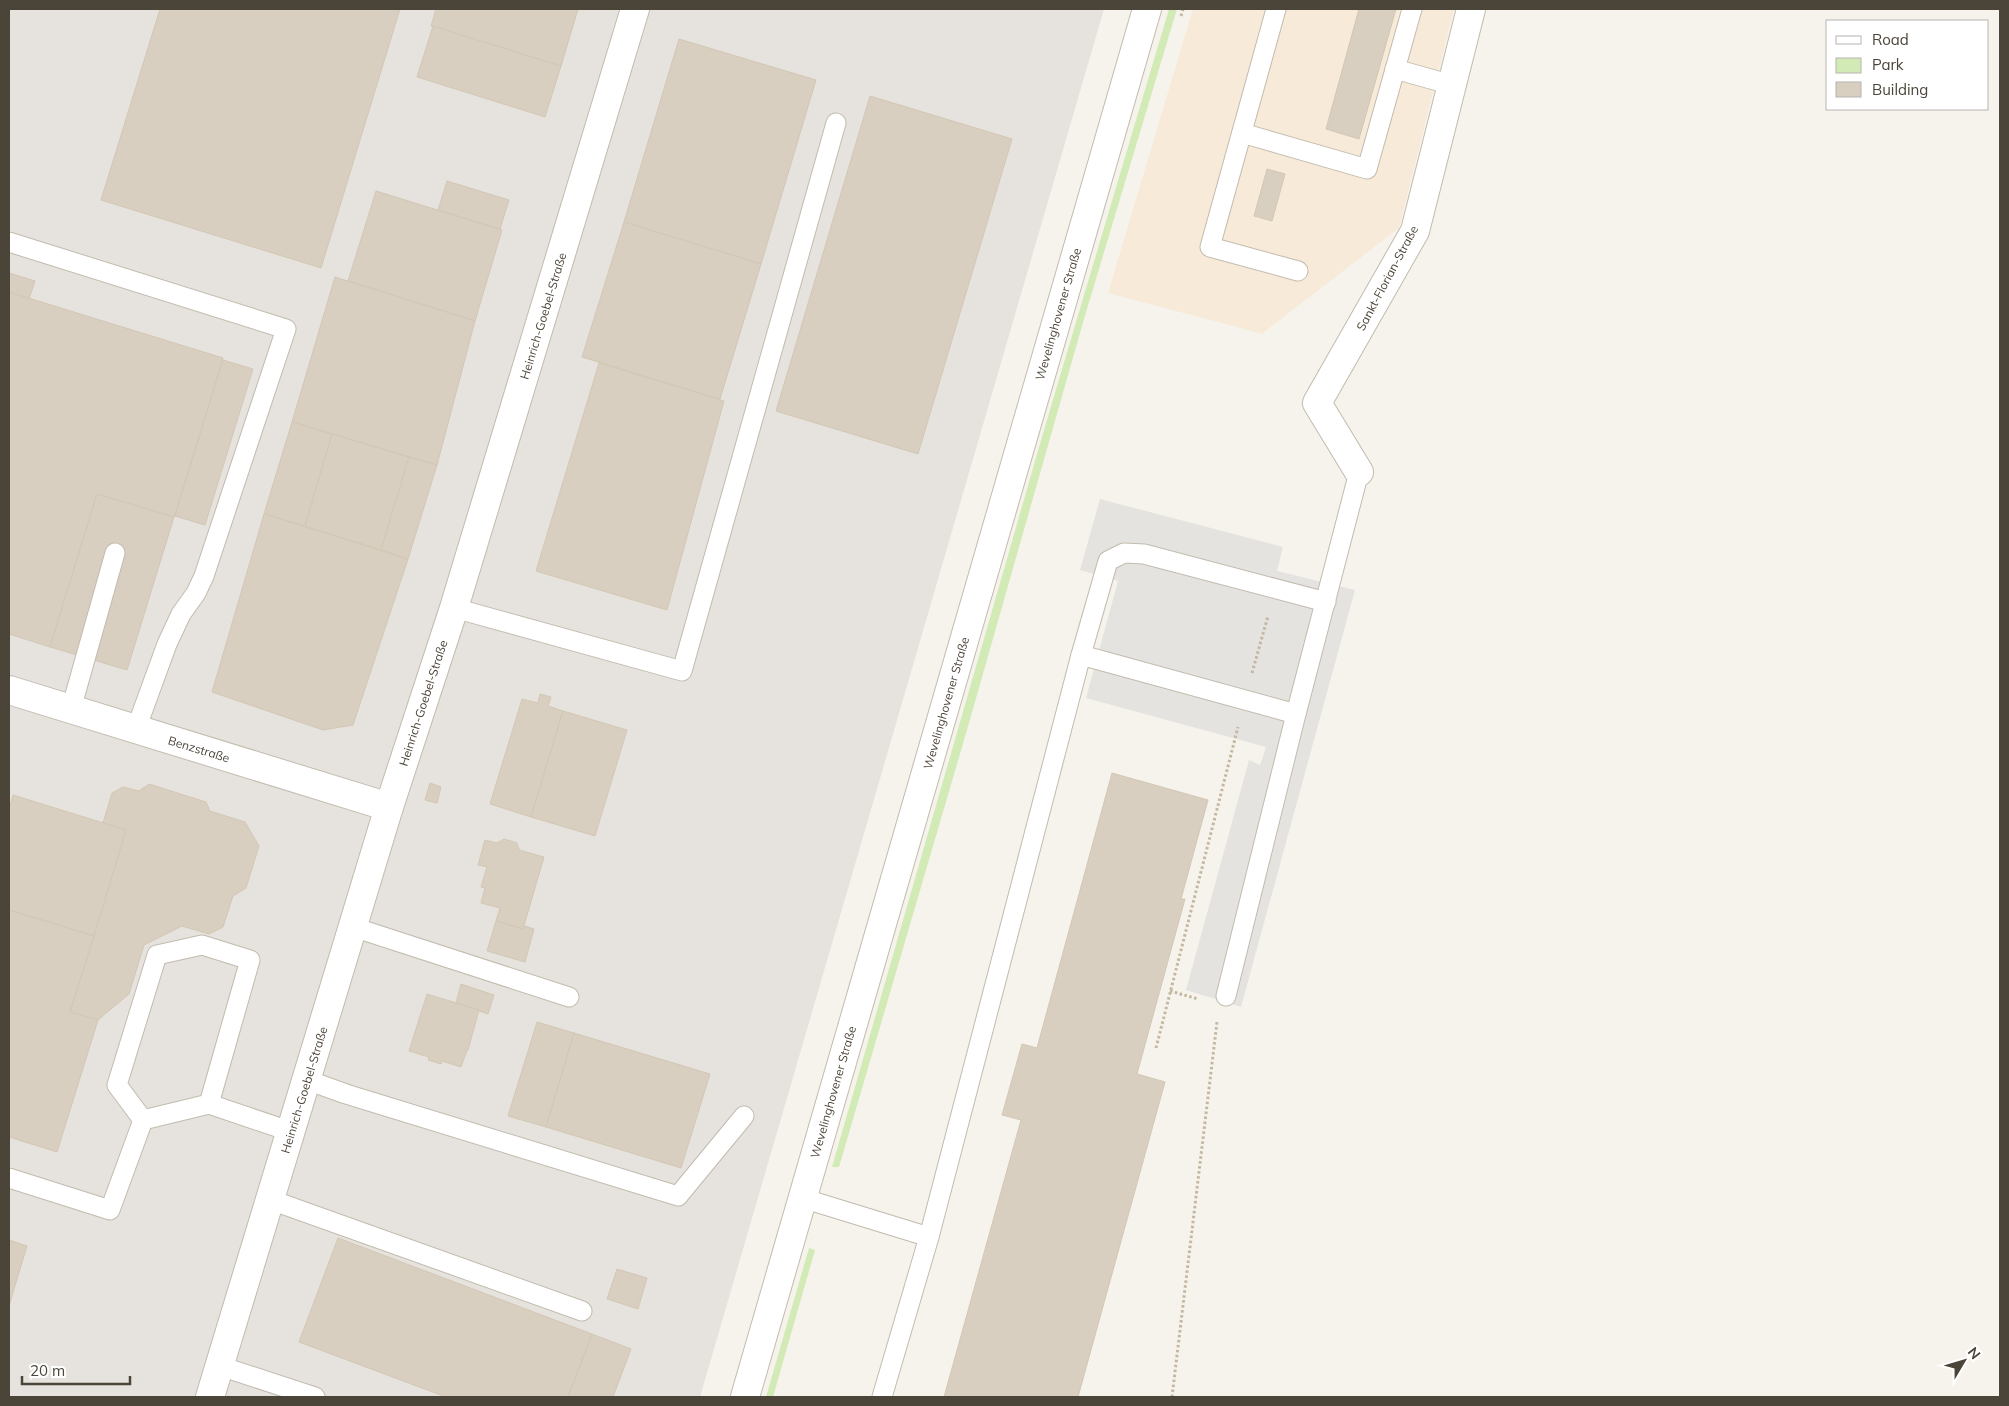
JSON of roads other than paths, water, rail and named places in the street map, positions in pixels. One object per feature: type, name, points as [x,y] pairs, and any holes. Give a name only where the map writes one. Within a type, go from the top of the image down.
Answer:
[{"type":"street","name":"Heinrich-Goebel-Straße","points":[[210,1397],[390,807],[454,608],[635,9]]},
{"type":"street","name":"Wevelinghovener Straße","points":[[745,1397],[1147,9]]},
{"type":"street","name":"Sankt-Florian-Straße","points":[[1359,472],[1317,403],[1415,232],[1471,9]]},
{"type":"street","name":"Benzstraße","points":[[9,690],[390,807]]},
{"type":"lane","points":[[1276,9],[1210,247],[1298,271]]},
{"type":"lane","points":[[1242,133],[1367,169],[1412,9]]},
{"type":"lane","points":[[1395,69],[1452,85]]},
{"type":"lane","points":[[454,608],[682,672],[836,123]]},
{"type":"lane","points":[[9,242],[286,329],[204,576],[174,629],[136,729]]},
{"type":"lane","points":[[1226,996],[1296,714],[1359,472]]},
{"type":"lane","points":[[71,709],[116,553]]},
{"type":"lane","points":[[882,1397],[929,1236],[1081,655],[1108,560],[1124,553],[1144,554],[1326,602]]},
{"type":"lane","points":[[1081,655],[1296,714]]},
{"type":"lane","points":[[353,927],[569,997]]},
{"type":"lane","points":[[143,1120],[117,1085],[157,955],[202,945],[250,960],[209,1104]]},
{"type":"lane","points":[[307,1080],[346,1094],[678,1196],[744,1116]]},
{"type":"lane","points":[[143,1120],[209,1104],[292,1132]]},
{"type":"lane","points":[[9,1178],[110,1210],[143,1120]]},
{"type":"lane","points":[[802,1198],[929,1236]]},
{"type":"lane","points":[[271,1200],[582,1312]]},
{"type":"lane","points":[[220,1366],[315,1397]]}]
